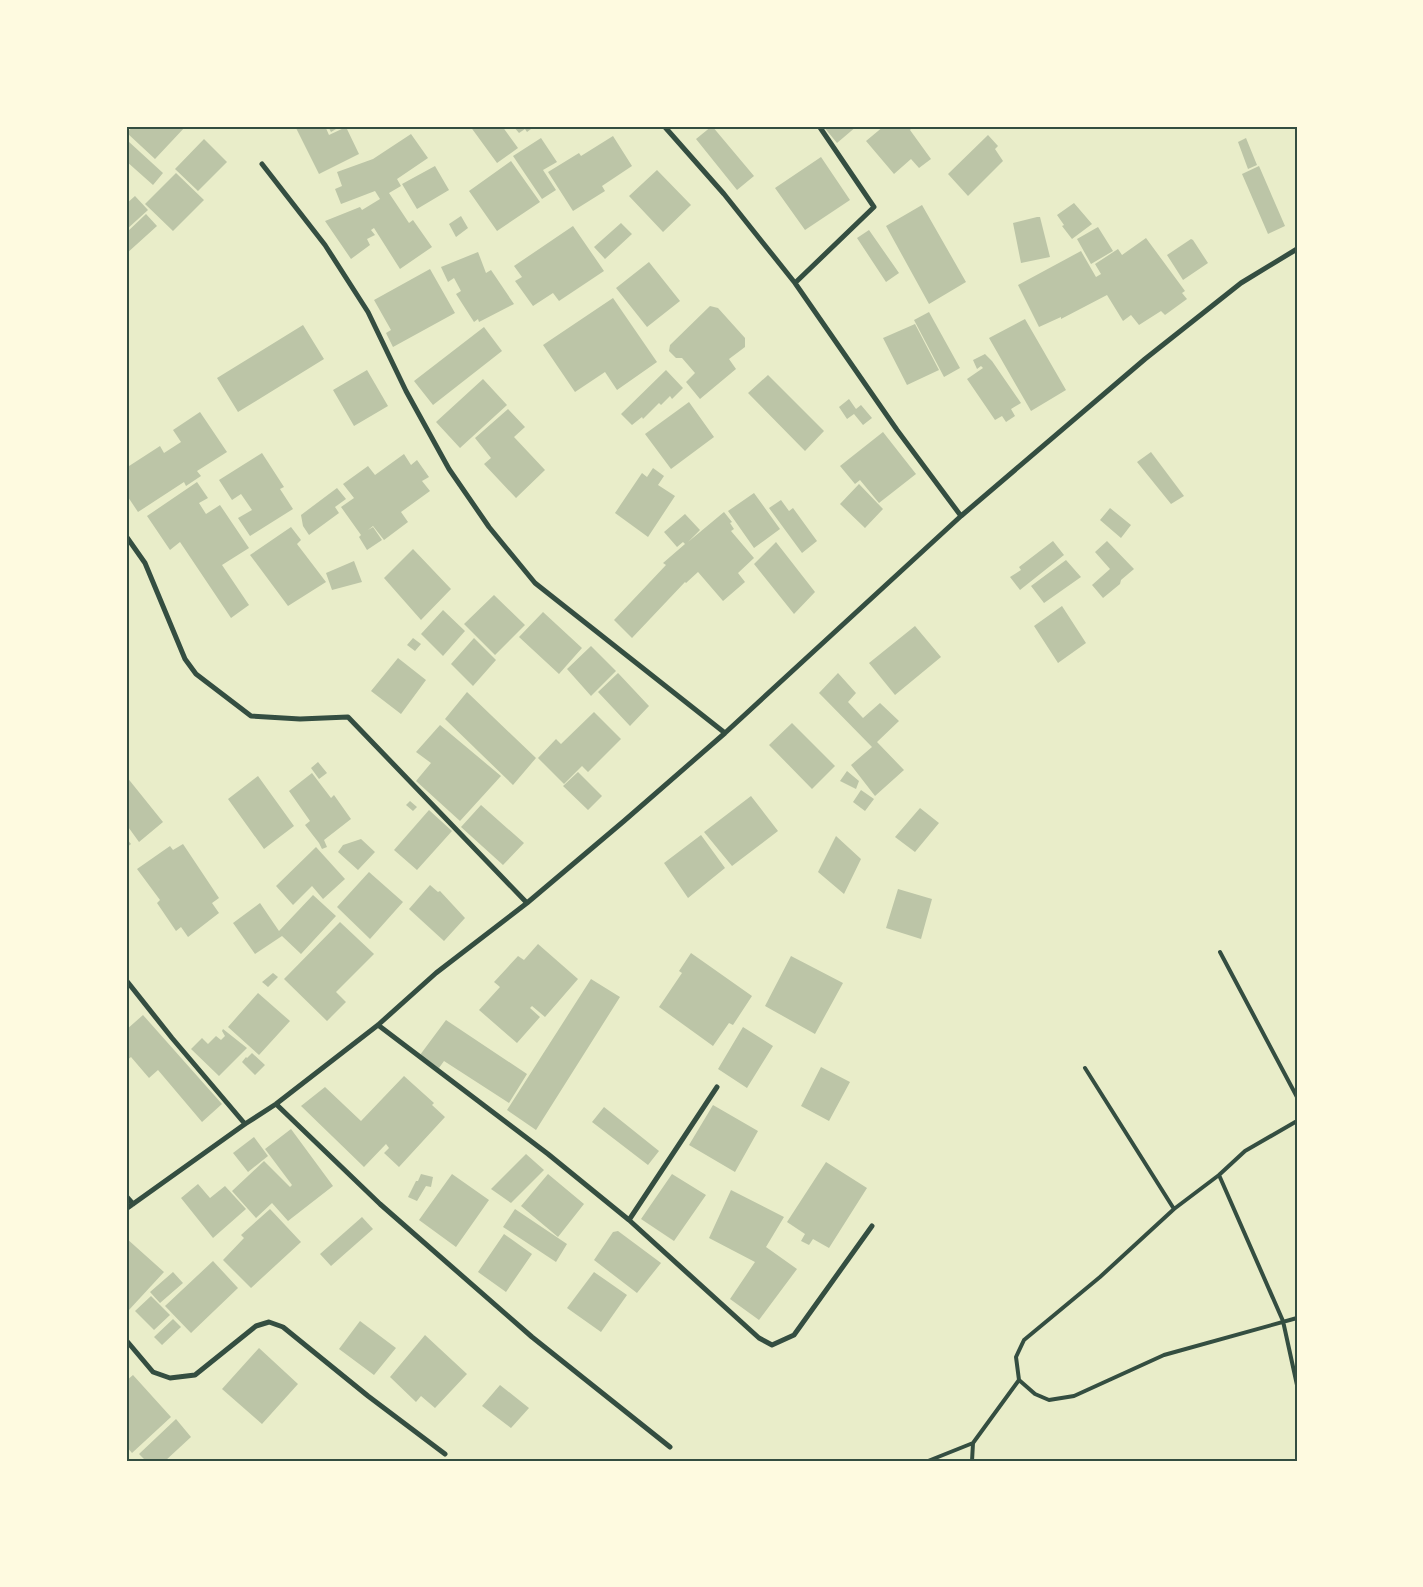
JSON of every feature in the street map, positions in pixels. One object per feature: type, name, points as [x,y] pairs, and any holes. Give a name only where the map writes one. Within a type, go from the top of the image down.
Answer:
[{"type":"street","points":[[664,126],[724,194],[795,283],[897,430],[961,516]]},
{"type":"street","points":[[795,283],[874,206],[819,126]]},
{"type":"street","points":[[262,164],[325,245],[368,312],[406,391],[449,469],[489,527],[534,583],[725,733]]},
{"type":"street","points":[[126,1209],[276,1104],[378,1026],[436,973],[527,903],[725,733],[961,516],[1145,359],[1241,283],[1297,249]]},
{"type":"street","points":[[126,536],[145,563],[185,659],[196,674],[251,716],[300,719],[348,717],[527,903]]},
{"type":"street","points":[[126,980],[245,1124]]},
{"type":"street","points":[[378,1026],[548,1154],[629,1220],[758,1338],[772,1346],[794,1335],[872,1226]]},
{"type":"street","points":[[629,1220],[717,1087]]},
{"type":"street","points":[[276,1104],[380,1204],[503,1312],[670,1447]]},
{"type":"street","points":[[126,1196],[133,1204]]},
{"type":"street","points":[[126,1340],[153,1372],[170,1378],[195,1375],[256,1326],[269,1322],[283,1327],[368,1396],[445,1454]]},
{"type":"lane","points":[[1220,952],[1297,1097]]},
{"type":"lane","points":[[1086,1068],[1174,1209]]},
{"type":"lane","points":[[1297,1121],[1244,1152],[1219,1175],[1174,1209],[1100,1278],[1024,1340],[1016,1357],[1019,1380],[1035,1394],[1049,1400],[1074,1396],[1164,1355],[1297,1318]]},
{"type":"lane","points":[[1219,1175],[1283,1321],[1297,1385]]},
{"type":"lane","points":[[928,1461],[973,1443],[1019,1380]]},
{"type":"lane","points":[[972,1461],[973,1443]]},
{"type":"building","points":[[133,126],[186,126],[155,159],[127,133]]},
{"type":"building","points":[[295,126],[325,126],[329,135],[346,127],[359,154],[319,174]]},
{"type":"building","points":[[328,126],[341,126],[331,132]]},
{"type":"building","points":[[470,126],[502,126],[518,148],[497,163]]},
{"type":"building","points":[[513,126],[535,126],[527,132],[525,129],[519,133]]},
{"type":"building","points":[[712,126],[754,176],[737,190],[696,139]]},
{"type":"building","points":[[823,126],[857,126],[837,143]]},
{"type":"building","points":[[884,126],[913,126],[910,130],[931,159],[919,168],[911,159],[894,174],[866,141]]},
{"type":"building","points":[[411,134],[428,158],[397,179],[401,186],[389,193],[409,223],[413,220],[432,247],[400,269],[374,228],[371,230],[375,235],[367,239],[370,245],[351,259],[325,221],[360,207],[362,210],[380,199],[375,191],[341,204],[335,189],[342,186],[337,172],[373,159]]},
{"type":"building","points":[[988,135],[998,146],[995,149],[1003,161],[968,196],[948,174]]},
{"type":"building","points":[[613,136],[632,166],[602,186],[605,191],[573,211],[548,172],[579,153],[581,156]]},
{"type":"building","points":[[541,138],[557,162],[543,170],[556,190],[542,199],[513,156]]},
{"type":"building","points":[[1246,138],[1257,165],[1248,169],[1238,142]]},
{"type":"building","points":[[204,139],[227,162],[198,191],[175,169]]},
{"type":"building","points":[[128,141],[163,173],[153,185],[126,161],[126,143]]},
{"type":"building","points":[[821,157],[850,200],[805,230],[775,188]]},
{"type":"building","points":[[511,161],[540,202],[497,231],[469,191]]},
{"type":"building","points":[[435,166],[449,190],[417,209],[402,184]]},
{"type":"building","points":[[1259,166],[1285,226],[1268,234],[1242,174]]},
{"type":"building","points":[[657,170],[691,205],[663,232],[629,196]]},
{"type":"building","points":[[176,173],[204,200],[173,231],[145,204]]},
{"type":"building","points":[[135,196],[148,210],[126,230],[126,204]]},
{"type":"building","points":[[1074,203],[1092,224],[1072,239],[1062,226],[1064,225],[1057,215]]},
{"type":"building","points":[[922,205],[966,282],[929,304],[886,226]]},
{"type":"building","points":[[146,214],[157,226],[126,254],[126,233]]},
{"type":"building","points":[[461,216],[468,228],[456,237],[449,224]]},
{"type":"building","points":[[1040,217],[1050,257],[1021,263],[1013,223]]},
{"type":"building","points":[[621,223],[632,234],[605,259],[594,247]]},
{"type":"building","points":[[573,226],[604,271],[559,301],[553,293],[533,306],[515,281],[522,277],[514,266]]},
{"type":"building","points":[[1098,227],[1113,251],[1091,264],[1077,239]]},
{"type":"building","points":[[869,230],[899,273],[886,282],[857,238]]},
{"type":"building","points":[[1146,238],[1185,291],[1182,293],[1187,299],[1165,315],[1161,311],[1139,325],[1131,315],[1123,321],[1107,295],[1061,319],[1061,317],[1039,327],[1018,285],[1081,251],[1096,277],[1101,274],[1095,264],[1118,249],[1122,255]]},
{"type":"building","points":[[1191,239],[1208,263],[1183,280],[1167,255]]},
{"type":"building","points":[[478,252],[486,273],[491,270],[514,304],[479,322],[478,319],[474,322],[456,294],[461,291],[454,278],[448,282],[441,267]]},
{"type":"building","points":[[649,262],[680,301],[647,327],[616,288]]},
{"type":"building","points":[[430,269],[455,313],[393,347],[386,333],[391,330],[374,300]]},
{"type":"building","points":[[613,298],[657,362],[617,390],[605,372],[575,392],[543,345]]},
{"type":"building","points":[[710,306],[718,308],[745,338],[745,347],[729,359],[736,369],[700,399],[686,382],[695,373],[682,358],[676,358],[669,351],[670,345]]},
{"type":"building","points":[[929,312],[960,368],[944,377],[914,320]]},
{"type":"building","points":[[1025,319],[1066,390],[1031,411],[989,338]]},
{"type":"building","points":[[915,324],[939,370],[907,385],[883,338]]},
{"type":"building","points":[[303,325],[324,359],[238,412],[217,378]]},
{"type":"building","points":[[484,327],[502,351],[433,405],[414,381]]},
{"type":"building","points":[[985,354],[1021,403],[1011,409],[1015,416],[1006,422],[1002,416],[995,420],[967,379],[983,368],[981,366],[977,369],[973,360]]},
{"type":"building","points":[[367,370],[388,406],[354,426],[333,390]]},
{"type":"building","points":[[666,370],[683,388],[672,399],[670,396],[661,405],[659,403],[643,419],[642,417],[632,425],[621,414]]},
{"type":"building","points":[[768,375],[824,431],[805,451],[748,393]]},
{"type":"building","points":[[483,379],[507,405],[460,448],[436,422]]},
{"type":"building","points":[[849,399],[856,409],[861,405],[872,418],[863,425],[854,414],[847,419],[839,407]]},
{"type":"building","points":[[689,402],[714,437],[671,469],[645,434]]},
{"type":"building","points":[[508,409],[525,427],[514,437],[545,470],[516,498],[484,464],[491,458],[475,438]]},
{"type":"building","points":[[200,412],[227,452],[197,471],[201,476],[186,486],[184,482],[138,512],[126,494],[126,468],[160,446],[164,453],[181,442],[173,430]]},
{"type":"building","points":[[883,432],[916,474],[879,503],[860,480],[855,484],[840,466]]},
{"type":"building","points":[[1151,452],[1184,496],[1171,504],[1137,462]]},
{"type":"building","points":[[262,453],[284,487],[280,489],[293,509],[250,536],[238,518],[252,510],[241,494],[232,500],[219,480]]},
{"type":"building","points":[[404,454],[411,465],[417,460],[429,477],[422,481],[430,491],[401,512],[408,522],[384,540],[373,526],[368,530],[373,527],[382,540],[367,550],[359,537],[361,535],[341,507],[354,498],[343,484],[368,466],[375,475]]},
{"type":"building","points":[[653,468],[664,476],[658,485],[675,496],[648,537],[615,513],[642,473],[647,477]]},
{"type":"building","points":[[197,482],[208,498],[199,503],[206,514],[220,505],[249,548],[222,565],[249,605],[231,618],[180,542],[170,550],[147,516]]},
{"type":"building","points":[[859,484],[883,509],[865,528],[840,504]]},
{"type":"building","points":[[337,488],[346,499],[335,507],[339,513],[309,535],[303,526],[301,515]]},
{"type":"building","points":[[754,493],[780,529],[754,548],[728,511]]},
{"type":"building","points":[[781,500],[789,511],[793,508],[817,541],[802,553],[769,508]]},
{"type":"building","points":[[1110,508],[1131,525],[1121,538],[1100,520]]},
{"type":"building","points":[[724,512],[732,522],[730,523],[734,529],[731,531],[754,558],[738,573],[745,582],[723,601],[698,572],[685,582],[632,638],[614,620],[666,565],[663,563],[685,544],[683,542],[677,547],[664,532],[685,514],[700,530],[688,542]]},
{"type":"building","points":[[291,527],[301,540],[297,544],[326,582],[288,606],[250,555]]},
{"type":"building","points":[[1053,541],[1064,555],[1020,590],[1010,577],[1021,570],[1019,567]]},
{"type":"building","points":[[1107,541],[1134,569],[1103,598],[1092,585],[1110,569],[1095,552]]},
{"type":"building","points":[[776,542],[815,592],[794,614],[754,564]]},
{"type":"building","points":[[413,549],[451,589],[421,620],[384,578]]},
{"type":"building","points":[[1066,560],[1081,577],[1044,603],[1031,586]]},
{"type":"building","points":[[354,561],[362,582],[332,590],[326,573]]},
{"type":"building","points":[[494,595],[525,625],[495,655],[464,624]]},
{"type":"building","points":[[1062,606],[1086,643],[1058,663],[1034,626]]},
{"type":"building","points":[[443,610],[465,631],[443,656],[421,634]]},
{"type":"building","points":[[543,612],[582,648],[559,674],[519,637]]},
{"type":"building","points":[[915,626],[941,657],[895,695],[869,663]]},
{"type":"building","points":[[413,638],[421,644],[415,651],[407,645]]},
{"type":"building","points":[[474,638],[496,660],[473,686],[451,664]]},
{"type":"building","points":[[591,646],[616,671],[591,696],[567,669]]},
{"type":"building","points":[[398,658],[426,680],[401,714],[371,691]]},
{"type":"building","points":[[618,673],[649,706],[630,726],[598,692]]},
{"type":"building","points":[[838,673],[856,693],[848,702],[863,718],[880,703],[899,721],[877,742],[904,770],[875,796],[851,765],[872,747],[819,693]]},
{"type":"building","points":[[467,692],[536,758],[513,785],[445,719]]},
{"type":"building","points":[[594,712],[621,739],[588,772],[582,766],[564,784],[538,758],[556,739],[561,744]]},
{"type":"building","points":[[792,723],[835,766],[812,789],[769,745]]},
{"type":"building","points":[[440,725],[501,776],[460,821],[416,781],[431,763],[416,752]]},
{"type":"building","points":[[318,762],[327,773],[319,779],[311,768]]},
{"type":"building","points":[[847,771],[859,781],[856,789],[840,781]]},
{"type":"building","points":[[578,772],[602,796],[588,810],[563,786]]},
{"type":"building","points":[[312,773],[331,798],[334,795],[351,819],[324,840],[327,847],[322,849],[305,825],[310,821],[289,791]]},
{"type":"building","points":[[126,776],[163,822],[139,842],[126,824]]},
{"type":"building","points":[[258,776],[294,826],[264,849],[228,799]]},
{"type":"building","points":[[861,790],[874,799],[865,811],[853,802]]},
{"type":"building","points":[[751,796],[778,831],[732,866],[704,832]]},
{"type":"building","points":[[410,801],[417,807],[413,811],[406,805]]},
{"type":"building","points":[[481,805],[524,843],[503,865],[461,827]]},
{"type":"building","points":[[920,808],[939,823],[915,852],[895,837]]},
{"type":"building","points":[[429,810],[452,831],[417,870],[394,850]]},
{"type":"building","points":[[701,835],[725,868],[688,898],[664,863]]},
{"type":"building","points":[[836,836],[861,859],[844,894],[818,872]]},
{"type":"building","points":[[126,838],[131,844],[126,848]]},
{"type":"building","points":[[361,839],[375,852],[358,870],[338,852],[343,845]]},
{"type":"building","points":[[183,844],[219,898],[212,903],[219,913],[188,937],[181,927],[176,931],[157,903],[160,900],[137,869],[170,846],[173,850]]},
{"type":"building","points":[[316,847],[345,879],[323,899],[312,886],[293,905],[276,886]]},
{"type":"building","points":[[369,872],[403,902],[370,939],[337,907]]},
{"type":"building","points":[[430,885],[438,892],[440,891],[465,918],[444,941],[409,909]]},
{"type":"building","points":[[898,889],[932,899],[921,939],[886,928]]},
{"type":"building","points":[[313,895],[336,916],[301,954],[282,936],[255,954],[233,923],[260,903],[279,931]]},
{"type":"building","points":[[340,922],[374,954],[336,992],[346,1002],[327,1021],[284,979]]},
{"type":"building","points":[[538,944],[578,979],[545,1017],[532,1006],[530,1008],[540,1017],[517,1043],[479,1010],[500,987],[494,982],[518,956],[524,960]]},
{"type":"building","points":[[691,953],[752,996],[733,1025],[729,1023],[713,1046],[659,1007],[682,973],[679,971]]},
{"type":"building","points":[[791,956],[843,983],[815,1034],[765,1006]]},
{"type":"building","points":[[273,973],[278,977],[268,987],[262,982]]},
{"type":"building","points":[[591,979],[620,997],[536,1130],[507,1110]]},
{"type":"building","points":[[258,993],[290,1021],[259,1055],[228,1027]]},
{"type":"building","points":[[143,1015],[222,1104],[202,1122],[158,1070],[149,1078],[131,1057],[126,1061],[126,1030]]},
{"type":"building","points":[[446,1020],[527,1074],[509,1103],[444,1061],[439,1068],[420,1055]]},
{"type":"building","points":[[743,1027],[773,1046],[747,1088],[718,1069]]},
{"type":"building","points":[[223,1029],[247,1048],[219,1076],[191,1049],[202,1038],[208,1044],[216,1036],[221,1040],[225,1036],[222,1031]]},
{"type":"building","points":[[252,1053],[265,1065],[255,1075],[242,1062]]},
{"type":"building","points":[[821,1067],[850,1082],[829,1121],[801,1106]]},
{"type":"building","points":[[404,1076],[434,1103],[432,1105],[445,1117],[399,1167],[384,1153],[389,1148],[386,1144],[364,1167],[301,1106],[325,1087],[361,1121]]},
{"type":"building","points":[[713,1105],[758,1131],[735,1172],[689,1145]]},
{"type":"building","points":[[604,1107],[659,1151],[648,1165],[592,1122]]},
{"type":"building","points":[[291,1129],[333,1186],[288,1221],[272,1203],[256,1218],[232,1191],[264,1161],[290,1187],[292,1185],[265,1149]]},
{"type":"building","points":[[254,1137],[268,1156],[248,1172],[233,1153]]},
{"type":"building","points":[[526,1154],[544,1170],[511,1203],[491,1189]]},
{"type":"building","points":[[826,1162],[867,1188],[829,1248],[813,1239],[809,1245],[801,1241],[805,1234],[787,1222]]},
{"type":"building","points":[[421,1174],[433,1177],[431,1187],[426,1186],[417,1201],[408,1197]]},
{"type":"building","points":[[452,1174],[489,1200],[456,1247],[419,1220]]},
{"type":"building","points":[[548,1174],[584,1204],[558,1237],[521,1206]]},
{"type":"building","points":[[672,1174],[706,1195],[674,1241],[641,1219]]},
{"type":"building","points":[[198,1184],[210,1198],[225,1186],[246,1209],[213,1238],[181,1198]]},
{"type":"building","points":[[731,1190],[784,1217],[766,1247],[797,1269],[759,1320],[730,1299],[755,1262],[709,1238]]},
{"type":"building","points":[[270,1209],[301,1242],[251,1288],[223,1260],[244,1238],[241,1235]]},
{"type":"building","points":[[515,1209],[567,1244],[556,1262],[503,1227]]},
{"type":"building","points":[[362,1217],[373,1229],[331,1266],[320,1254]]},
{"type":"building","points":[[618,1231],[661,1263],[637,1293],[594,1260],[613,1232]]},
{"type":"building","points":[[504,1234],[532,1254],[506,1292],[478,1272]]},
{"type":"building","points":[[126,1238],[164,1272],[128,1311],[126,1310]]},
{"type":"building","points":[[213,1261],[238,1288],[191,1333],[165,1306]]},
{"type":"building","points":[[173,1272],[183,1283],[160,1303],[150,1292]]},
{"type":"building","points":[[594,1272],[627,1295],[601,1332],[567,1308]]},
{"type":"building","points":[[151,1296],[170,1315],[154,1330],[135,1311]]},
{"type":"building","points":[[173,1319],[181,1327],[162,1345],[154,1337]]},
{"type":"building","points":[[360,1321],[396,1348],[374,1375],[339,1349]]},
{"type":"building","points":[[425,1335],[467,1374],[435,1408],[421,1396],[416,1402],[390,1377]]},
{"type":"building","points":[[259,1348],[298,1384],[262,1424],[222,1389]]},
{"type":"building","points":[[133,1375],[171,1417],[132,1453],[126,1446],[126,1381]]},
{"type":"building","points":[[500,1385],[529,1408],[511,1428],[482,1406]]},
{"type":"building","points":[[176,1419],[191,1437],[165,1461],[146,1461],[139,1454]]}]
